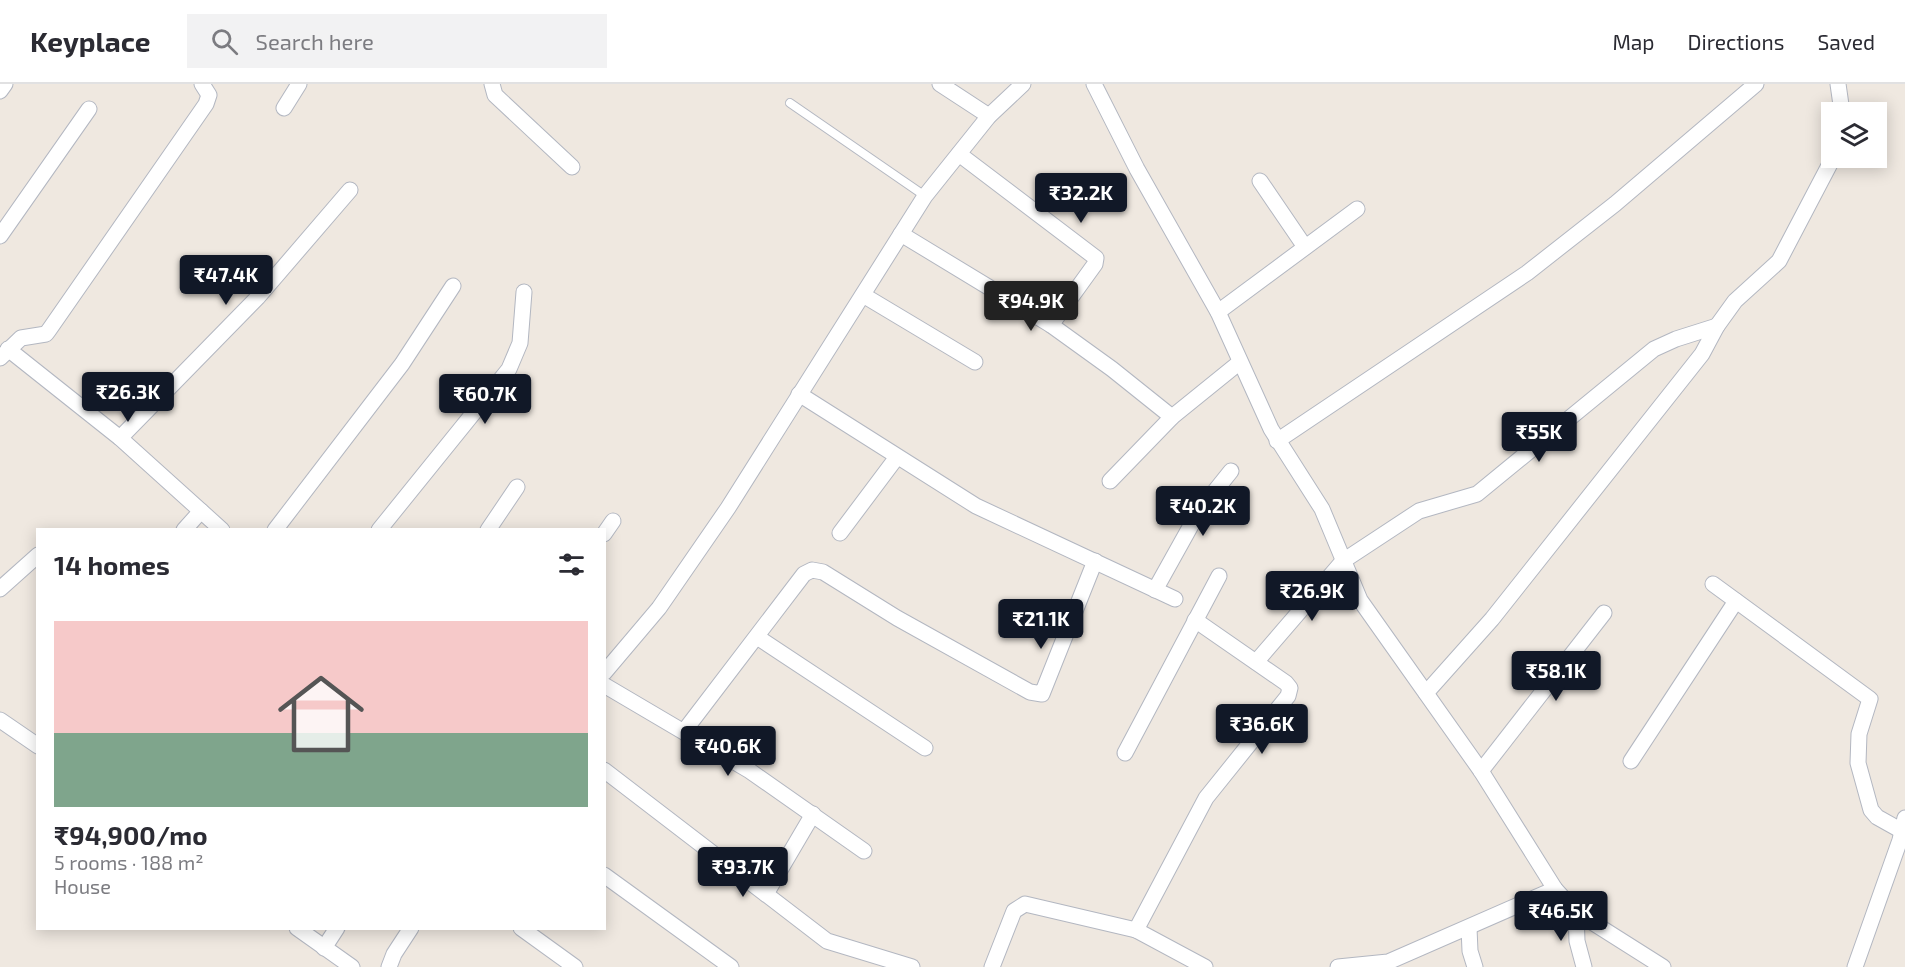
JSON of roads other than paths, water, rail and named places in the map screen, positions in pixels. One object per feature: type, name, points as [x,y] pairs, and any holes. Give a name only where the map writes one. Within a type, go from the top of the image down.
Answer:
[{"type":"street","points":[[0,91],[5,84]]},
{"type":"street","points":[[202,84],[209,95],[206,104],[49,330],[46,334],[21,338],[4,354],[120,438],[220,528]]},
{"type":"street","points":[[284,108],[299,84]]},
{"type":"street","points":[[492,84],[495,95],[572,167]]},
{"type":"street","points":[[940,84],[989,116]]},
{"type":"street","points":[[606,671],[659,608],[728,508],[925,196],[989,116],[1023,84]]},
{"type":"street","points":[[1094,84],[1137,169],[1218,312],[1277,441],[1318,503],[1360,600],[1481,771],[1555,889],[1576,912],[1663,967]]},
{"type":"street","points":[[1277,441],[1527,273],[1615,204],[1756,84]]},
{"type":"street","points":[[1838,84],[1841,102]]},
{"type":"street","points":[[0,236],[89,109]]},
{"type":"street","points":[[959,154],[1096,258],[1095,264],[1051,325]]},
{"type":"street","points":[[1426,693],[1492,619],[1702,354],[1717,326],[1741,295],[1779,261],[1828,168]]},
{"type":"street","points":[[1260,181],[1305,247]]},
{"type":"street","points":[[120,438],[258,297],[350,190]]},
{"type":"street","points":[[1218,312],[1357,209]]},
{"type":"street","points":[[901,234],[1051,325],[1112,369],[1172,417]]},
{"type":"street","points":[[277,528],[402,364],[453,286]]},
{"type":"street","points":[[381,528],[509,369],[520,343],[524,292]]},
{"type":"street","points":[[863,295],[975,362]]},
{"type":"street","points":[[1256,662],[1343,561],[1419,511],[1477,494],[1654,349],[1676,339],[1717,326]]},
{"type":"street","points":[[1110,481],[1172,417],[1240,362]]},
{"type":"street","points":[[799,394],[976,506],[1175,600]]},
{"type":"street","points":[[840,533],[897,457]]},
{"type":"street","points":[[1155,590],[1199,511],[1231,471]]},
{"type":"street","points":[[489,528],[517,487]]},
{"type":"street","points":[[186,528],[201,512]]},
{"type":"street","points":[[0,589],[36,557]]},
{"type":"street","points":[[685,730],[804,574],[812,570],[823,572],[897,618],[1029,692],[1042,694],[1095,561]]},
{"type":"street","points":[[1125,753],[1218,576]]},
{"type":"street","points":[[1713,584],[1870,699],[1859,734],[1858,763],[1871,810],[1877,817],[1904,824],[1855,967]]},
{"type":"street","points":[[1631,761],[1736,601]]},
{"type":"street","points":[[1481,771],[1604,613]]},
{"type":"street","points":[[1136,930],[1206,798],[1288,696],[1290,688],[1195,620]]},
{"type":"street","points":[[757,637],[925,748]]},
{"type":"street","points":[[606,686],[685,730],[813,814],[864,851]]},
{"type":"street","points":[[0,720],[36,745]]},
{"type":"street","points":[[606,772],[827,941],[912,967]]},
{"type":"street","points":[[766,894],[813,814]]},
{"type":"street","points":[[606,876],[731,967]]},
{"type":"street","points":[[1338,967],[1388,962],[1555,889]]},
{"type":"street","points":[[992,967],[1014,911],[1025,904],[1136,930],[1205,967]]},
{"type":"street","points":[[1576,912],[1577,941],[1584,967]]},
{"type":"street","points":[[1469,928],[1470,951],[1475,967]]},
{"type":"street","points":[[300,930],[352,967]]},
{"type":"street","points":[[324,948],[336,930]]},
{"type":"street","points":[[390,967],[394,954],[410,930]]},
{"type":"street","points":[[524,930],[575,967]]},
{"type":"lane","points":[[790,103],[925,196]]}]
